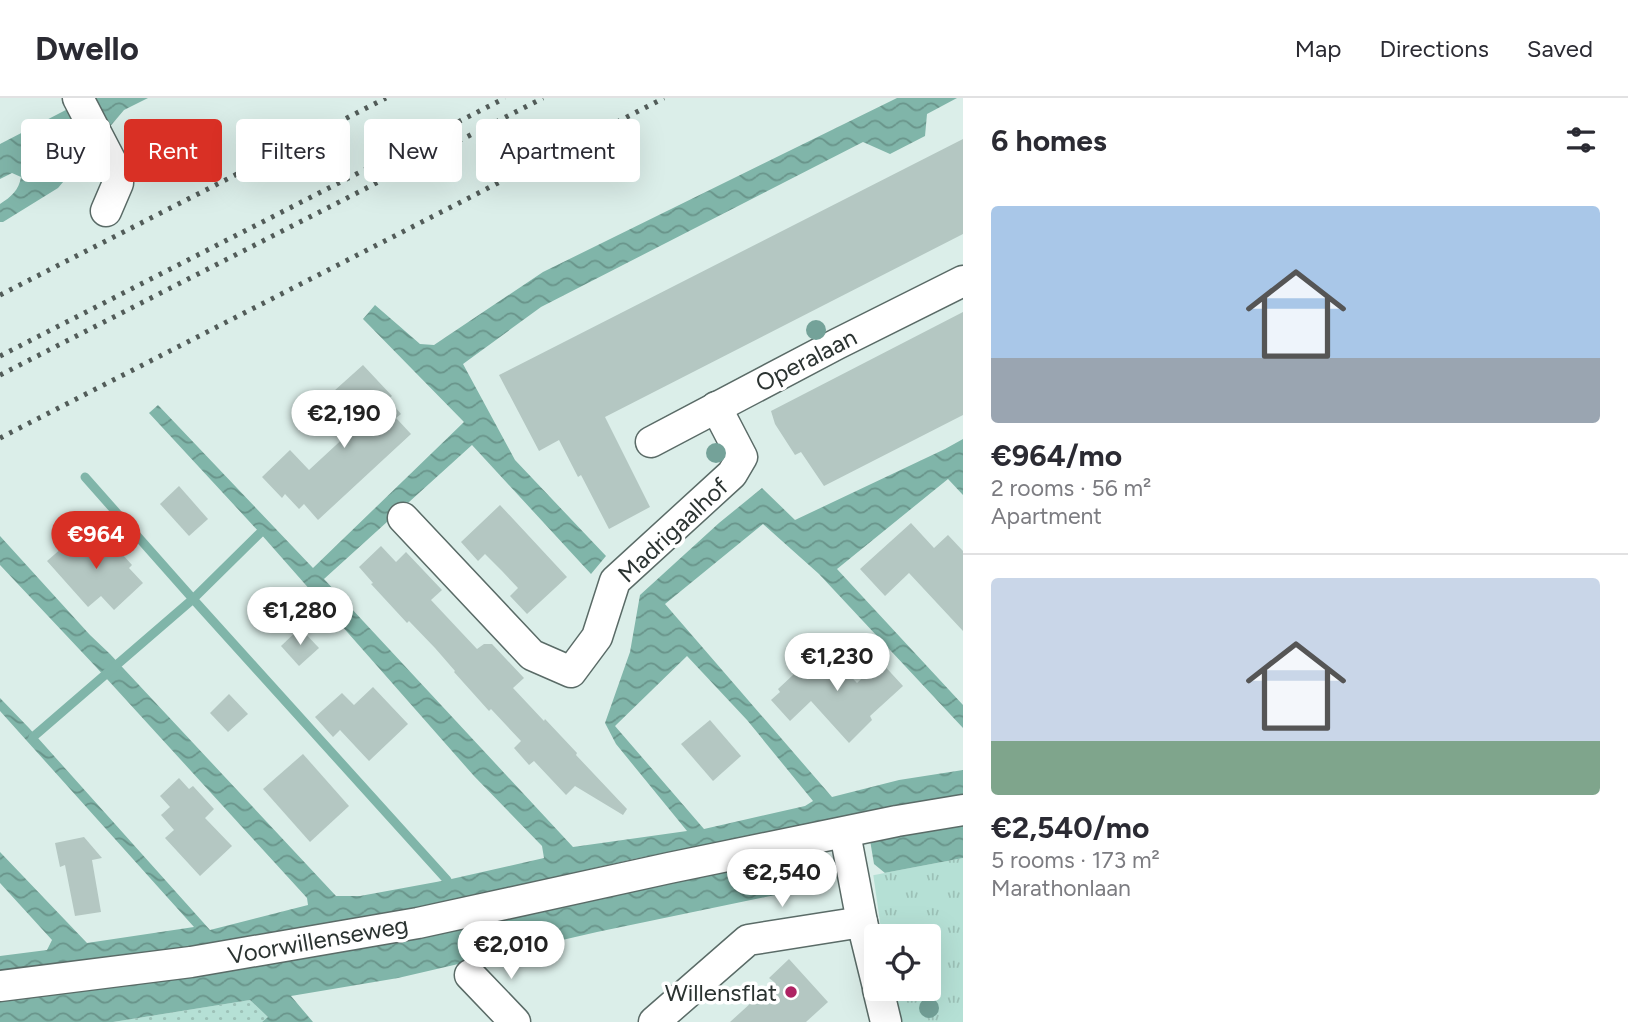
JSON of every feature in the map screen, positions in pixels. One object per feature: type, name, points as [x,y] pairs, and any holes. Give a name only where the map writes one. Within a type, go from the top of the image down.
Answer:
[{"type":"street","points":[[78,98],[117,173],[118,183],[106,211]]},
{"type":"street","name":"Operalaan","points":[[651,442],[963,281]]},
{"type":"street","name":"Madrigaalhof","points":[[403,518],[532,655],[571,672],[597,637],[615,581],[733,474],[742,457],[716,407]]},
{"type":"street","name":"Voorwillenseweg","points":[[0,986],[191,961],[418,923],[669,868],[963,810]]},
{"type":"street","points":[[846,835],[864,930]]},
{"type":"street","points":[[654,1022],[748,940],[862,922]]},
{"type":"street","points":[[470,975],[515,1022]]},
{"type":"street","points":[[881,1001],[886,1022]]},
{"type":"green space","points":[[963,858],[963,1022],[898,1022],[894,1001],[941,1001],[941,924],[880,924],[873,873]]},
{"type":"green space","points":[[250,1000],[268,1017],[262,1022],[113,1022]]},
{"type":"water","points":[[89,98],[148,98],[124,110],[110,127],[110,119],[48,119]]},
{"type":"water","points":[[897,98],[957,98],[927,114],[925,136],[890,154],[863,142],[541,307],[463,364],[515,460],[606,556],[591,574],[472,445],[324,579],[573,847],[687,831],[616,744],[605,723],[630,652],[640,595],[762,488],[795,520],[963,439],[963,495],[948,479],[837,569],[963,705],[963,728],[819,574],[763,524],[665,604],[832,797],[899,780],[963,770],[963,796],[634,859],[429,906],[175,950],[0,973],[0,956],[47,950],[52,940],[0,883],[0,852],[87,943],[194,927],[0,711],[0,698],[210,930],[308,905],[307,898],[0,565],[0,536],[336,896],[360,896],[544,858],[542,846],[474,776],[260,533],[149,413],[158,405],[313,568],[464,422],[363,319],[375,305],[420,344],[434,345],[543,272]],"holes":[[[687,656],[747,720],[813,801],[805,806],[704,829],[615,726]]]},
{"type":"water","points":[[21,133],[21,177],[12,173],[0,179],[0,144]]},
{"type":"water","points":[[21,177],[21,182],[63,182],[58,188],[0,222],[0,204],[14,193]]},
{"type":"water","points":[[963,819],[963,858],[884,873],[826,875],[818,886],[597,932],[398,978],[291,996],[313,1022],[262,1022],[268,1017],[250,1000],[113,1022],[0,1022],[0,995]]},
{"type":"pier","points":[[870,840],[874,864],[885,873],[827,879],[819,888],[825,876],[819,850]]},
{"type":"building","points":[[963,139],[963,234],[605,417],[650,507],[609,529],[559,440],[539,451],[499,375]]},
{"type":"building","points":[[963,312],[963,415],[824,486],[801,452],[795,455],[775,424],[771,411]]},
{"type":"building","points":[[363,365],[392,396],[388,399],[401,414],[396,418],[411,434],[318,520],[304,504],[299,509],[285,494],[282,498],[262,477],[290,450],[309,470],[362,421],[334,391]]},
{"type":"building","points":[[179,486],[208,519],[189,536],[160,504]]},
{"type":"building","points":[[500,505],[567,577],[527,614],[510,596],[518,588],[485,554],[478,561],[461,542]]},
{"type":"building","points":[[911,523],[934,548],[948,535],[963,551],[963,631],[909,573],[885,596],[860,569]]},
{"type":"building","points":[[78,534],[89,546],[100,536],[111,548],[114,545],[132,565],[129,568],[143,583],[114,610],[101,596],[88,607],[47,561]]},
{"type":"building","points":[[381,546],[396,562],[406,552],[442,590],[431,600],[477,649],[484,644],[492,644],[524,678],[513,688],[627,809],[623,815],[575,786],[566,795],[534,761],[529,765],[514,748],[521,741],[491,709],[489,711],[409,621],[407,623],[359,567]]},
{"type":"building","points":[[300,628],[319,648],[299,666],[281,646]]},
{"type":"building","points":[[823,647],[857,683],[880,661],[903,686],[870,716],[872,720],[849,743],[811,701],[790,721],[771,700],[780,692],[778,689]]},
{"type":"building","points":[[373,687],[408,724],[369,761],[340,730],[333,737],[315,717],[342,693],[354,705]]},
{"type":"building","points":[[229,694],[248,714],[228,732],[210,713]]},
{"type":"building","points":[[710,720],[741,756],[713,781],[681,744]]},
{"type":"building","points":[[303,754],[349,806],[310,842],[263,789]]},
{"type":"building","points":[[179,778],[189,789],[193,786],[214,809],[205,818],[232,846],[200,876],[165,838],[174,830],[161,815],[170,807],[160,796]]},
{"type":"building","points":[[84,837],[102,858],[92,860],[101,912],[75,916],[65,865],[60,867],[55,843]]},
{"type":"building","name":"Willensflat","points":[[789,959],[828,1002],[806,1022],[730,1022],[774,982],[769,978]]},
{"type":"waterway","points":[[85,477],[447,880]]},
{"type":"waterway","points":[[33,737],[193,599],[260,533]]},
{"type":"railway","points":[[0,295],[386,98]]},
{"type":"railway","points":[[0,356],[505,98]]},
{"type":"railway","points":[[0,375],[543,98]]},
{"type":"railway","points":[[0,438],[664,98]]},
{"type":"place","name":"Willensflat","points":[[791,992]]}]
